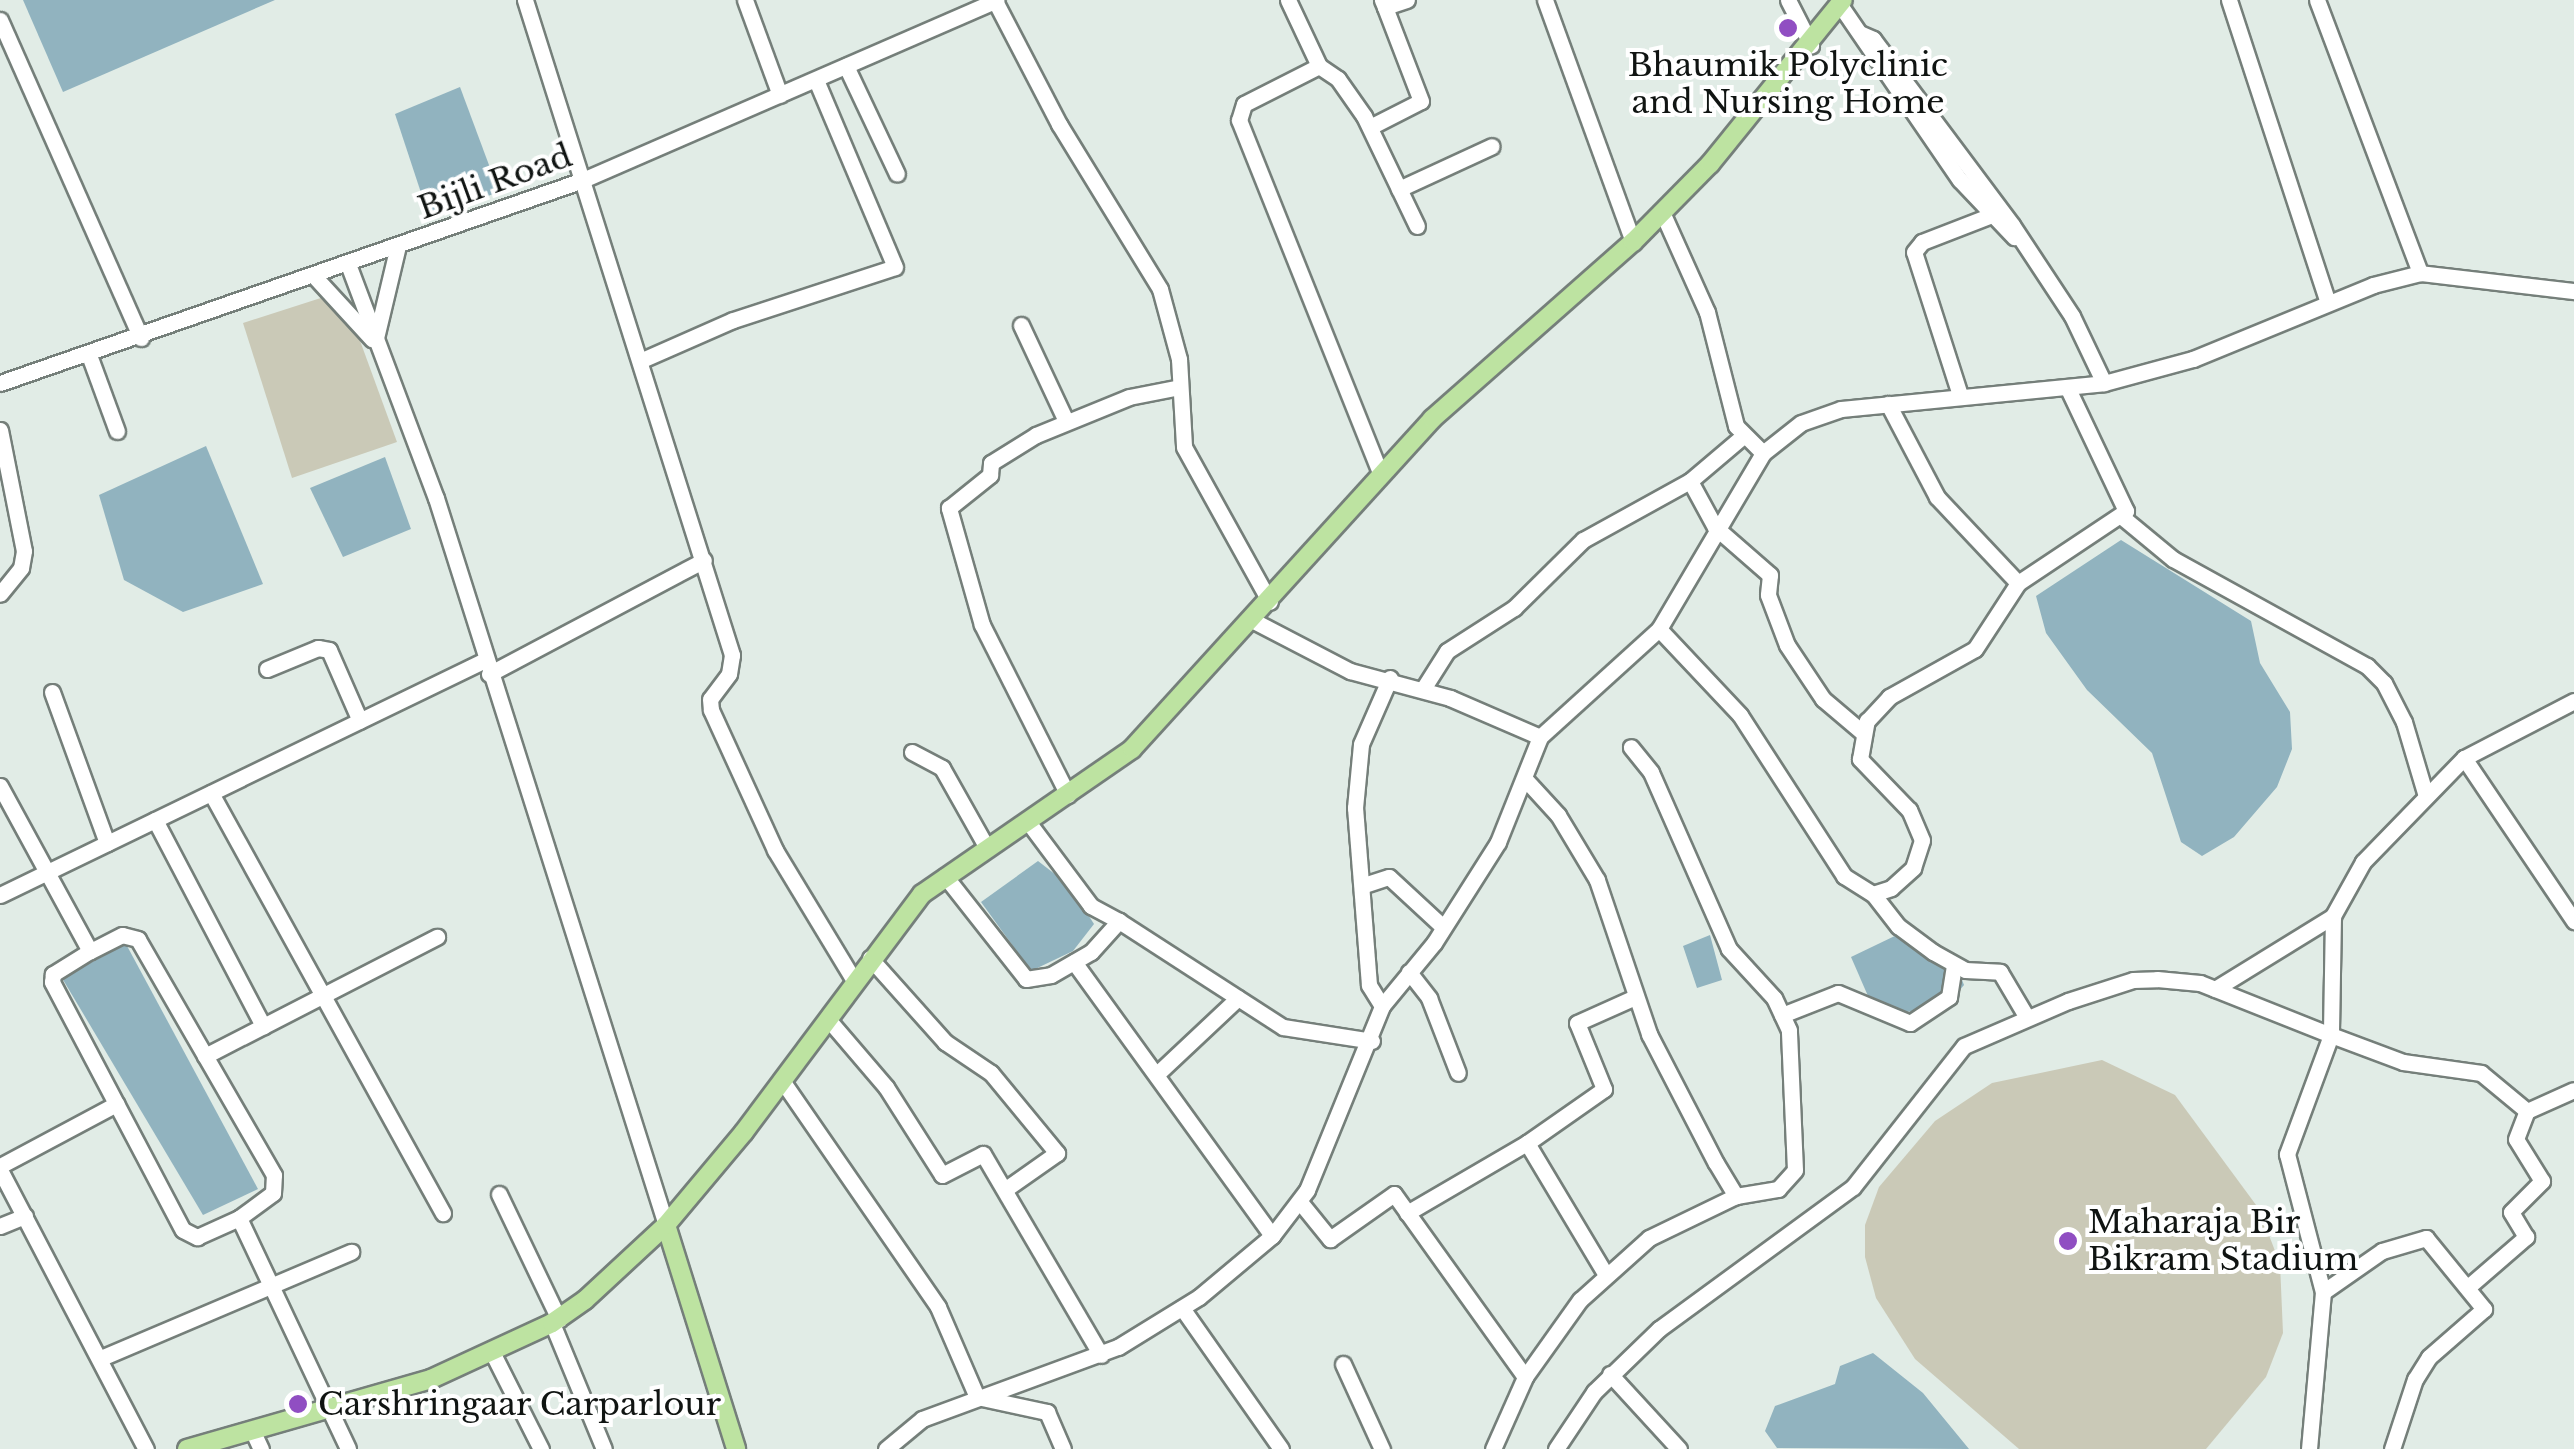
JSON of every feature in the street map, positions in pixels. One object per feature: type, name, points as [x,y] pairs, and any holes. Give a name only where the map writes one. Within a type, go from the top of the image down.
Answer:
[{"type":"main road","points":[[195,1448],[257,1440],[331,1409],[431,1379],[492,1352],[555,1321],[666,1225],[782,1082],[854,979],[922,894],[1132,750],[1250,619],[1270,602],[1380,473],[1662,212],[1811,45],[1842,2]]},
{"type":"main road","points":[[666,1225],[736,1449]]},
{"type":"street","points":[[525,0],[642,360],[732,665],[714,690],[711,710],[775,850],[854,979]]},
{"type":"street","points":[[745,0],[780,95]]},
{"type":"street","points":[[996,0],[1059,124],[1160,288],[1180,359],[1184,446],[1270,602]]},
{"type":"street","name":"Bijli Road","points":[[0,384],[141,338],[583,180],[816,80],[960,8],[996,0]]},
{"type":"street","points":[[1288,0],[1320,66],[1338,79],[1370,127],[1417,226]]},
{"type":"street","points":[[1370,127],[1420,101],[1384,3],[1406,0]]},
{"type":"street","points":[[1544,0],[1633,242]]},
{"type":"street","points":[[1788,0],[1811,45]]},
{"type":"street","points":[[2229,0],[2328,304]]},
{"type":"street","points":[[2317,0],[2420,273]]},
{"type":"street","points":[[1842,2],[1874,60],[1989,216],[2018,239]]},
{"type":"street","points":[[0,20],[141,338]]},
{"type":"street","points":[[1862,34],[1874,39],[2072,316],[2104,383]]},
{"type":"street","points":[[0,65],[16,57]]},
{"type":"street","points":[[846,66],[897,174]]},
{"type":"street","points":[[1320,66],[1244,104],[1239,120],[1380,473]]},
{"type":"street","points":[[642,360],[733,320],[895,268],[816,80]]},
{"type":"street","points":[[1399,189],[1492,146]]},
{"type":"street","points":[[1662,212],[1697,281],[1743,436],[1763,453]]},
{"type":"street","points":[[1960,395],[1914,252],[1922,242],[1989,216]]},
{"type":"street","points":[[375,342],[398,246]]},
{"type":"street","points":[[348,264],[436,498],[666,1225]]},
{"type":"street","points":[[886,1449],[906,1428],[977,1397],[1101,1355],[1182,1308],[1272,1236],[1300,1202],[1372,1040],[1382,1006],[1443,927],[1498,842],[1540,737],[1658,629],[1715,527],[1763,453],[1818,415],[1960,395],[2104,383],[2193,359],[2328,304],[2420,273],[2574,291]]},
{"type":"street","points":[[314,276],[375,342]]},
{"type":"street","points":[[1021,325],[1066,421]]},
{"type":"street","points":[[89,355],[116,431]]},
{"type":"street","points":[[1068,795],[982,625],[948,519],[954,502],[990,475],[991,464],[1066,421],[1180,386]]},
{"type":"street","points":[[1873,894],[1904,878],[1922,852],[1922,840],[1909,810],[1863,764],[1862,732],[1889,697],[1976,649],[2018,583],[2121,516],[2126,506],[2068,389]]},
{"type":"street","points":[[1888,404],[1938,498],[2018,583]]},
{"type":"street","points":[[0,430],[24,551],[20,568],[0,594]]},
{"type":"street","points":[[1422,689],[1452,646],[1514,608],[1583,540],[1690,482],[1743,436]]},
{"type":"street","points":[[1690,482],[1715,527],[1770,576],[1768,595],[1790,649],[1822,699],[1862,732]]},
{"type":"street","points":[[2121,516],[2173,559],[2367,666],[2384,682],[2404,722],[2426,793]]},
{"type":"street","points":[[0,895],[360,720],[487,667],[704,560]]},
{"type":"street","points":[[1250,619],[1324,660],[1422,689],[1540,737]]},
{"type":"street","points":[[1658,629],[1740,715],[1844,876],[1873,894],[1898,926],[1954,964],[2000,972],[2026,1016]]},
{"type":"street","points":[[266,669],[318,648],[329,650],[360,720]]},
{"type":"street","points":[[1382,1006],[1368,985],[1364,885],[1355,808],[1361,744],[1390,678]]},
{"type":"street","points":[[52,692],[107,843]]},
{"type":"street","points":[[2310,1449],[2323,1292],[2287,1154],[2330,1035],[2334,916],[2363,862],[2464,758],[2574,701]]},
{"type":"street","points":[[1493,1449],[1525,1378],[1561,1320],[1606,1274],[1676,1222],[1736,1196],[1778,1189],[1795,1170],[1792,1049],[1782,1015],[1729,949],[1651,772],[1631,747]]},
{"type":"street","points":[[912,752],[942,768],[987,848]]},
{"type":"street","points":[[2464,758],[2574,921]]},
{"type":"street","points":[[1526,779],[1558,815],[1597,880],[1660,1058],[1736,1196]]},
{"type":"street","points":[[0,786],[90,951]]},
{"type":"street","points":[[211,793],[443,1213]]},
{"type":"street","points":[[154,820],[264,1026]]},
{"type":"street","points":[[1028,823],[1091,906],[1300,1032],[1372,1040]]},
{"type":"street","points":[[945,876],[1026,979],[1074,962],[1119,922]]},
{"type":"street","points":[[1364,885],[1389,877],[1443,927]]},
{"type":"street","points":[[2215,989],[2334,916]]},
{"type":"street","points":[[122,934],[138,939],[276,1182],[267,1200],[239,1218],[186,1235],[52,982],[53,974],[90,951],[122,934]]},
{"type":"street","points":[[205,1056],[437,937]]},
{"type":"street","points":[[870,958],[946,1042],[991,1073],[1057,1153],[1006,1189]]},
{"type":"street","points":[[1074,962],[1272,1236]]},
{"type":"street","points":[[1782,1015],[1838,993],[1910,1023],[1950,997],[1954,964]]},
{"type":"street","points":[[1408,972],[1428,998],[1458,1073]]},
{"type":"street","points":[[1556,1449],[1610,1374],[1659,1330],[1853,1187],[1954,1054],[2026,1016],[2134,980],[2215,989],[2402,1062],[2480,1073],[2527,1111]]},
{"type":"street","points":[[1407,1214],[1527,1144],[1604,1089],[1577,1024],[1636,997]]},
{"type":"street","points":[[1156,1074],[1238,998]]},
{"type":"street","points":[[827,1018],[886,1087],[942,1175],[978,1152],[1006,1189],[1101,1355]]},
{"type":"street","points":[[782,1082],[938,1307],[977,1397]]},
{"type":"street","points":[[2468,1287],[2526,1237],[2510,1212],[2542,1181],[2516,1136],[2527,1111],[2574,1090]]},
{"type":"street","points":[[116,1104],[0,1168],[146,1449]]},
{"type":"street","points":[[1527,1144],[1606,1274]]},
{"type":"street","points":[[499,1194],[555,1321],[604,1449]]},
{"type":"street","points":[[1300,1202],[1330,1239],[1394,1194],[1525,1378]]},
{"type":"street","points":[[0,1226],[25,1216]]},
{"type":"street","points":[[239,1218],[348,1449]]},
{"type":"street","points":[[2323,1292],[2382,1251],[2426,1238],[2468,1287],[2482,1314],[2429,1357],[2415,1378],[2392,1449]]},
{"type":"street","points":[[101,1358],[274,1290],[351,1252]]},
{"type":"street","points":[[1182,1308],[1280,1449]]},
{"type":"street","points":[[492,1352],[541,1449]]},
{"type":"street","points":[[1343,1364],[1382,1449]]},
{"type":"street","points":[[1610,1374],[1678,1449]]},
{"type":"street","points":[[977,1397],[1047,1412],[1062,1449]]},
{"type":"green space","points":[[327,296],[351,316],[397,442],[292,478],[243,323]]},
{"type":"green space","name":"Maharaja Bir Bikram Stadium","points":[[2102,1060],[2175,1095],[2259,1209],[2280,1264],[2283,1333],[2266,1377],[2206,1449],[2019,1449],[1915,1359],[1876,1298],[1865,1257],[1865,1225],[1879,1187],[1935,1121],[1992,1083]]},
{"type":"water","points":[[23,0],[275,0],[63,92]]},
{"type":"water","points":[[460,87],[499,192],[429,217],[395,114]]},
{"type":"water","points":[[206,446],[263,584],[183,612],[124,580],[99,495]]},
{"type":"water","points":[[385,457],[411,529],[343,557],[310,488]]},
{"type":"water","points":[[2121,540],[2251,621],[2260,663],[2290,712],[2292,749],[2277,787],[2234,837],[2202,856],[2181,842],[2152,753],[2087,690],[2046,633],[2036,596]]},
{"type":"water","points":[[1038,861],[1069,885],[1094,924],[1073,951],[1031,971],[981,902]]},
{"type":"water","points":[[1901,933],[1960,975],[1964,985],[1954,997],[1930,1009],[1898,1013],[1868,996],[1851,957]]},
{"type":"water","points":[[1710,935],[1722,980],[1697,988],[1683,946]]},
{"type":"water","points":[[126,944],[258,1189],[203,1215],[62,978]]},
{"type":"water","points":[[1873,1353],[1923,1393],[1969,1449],[1777,1448],[1765,1431],[1775,1406],[1835,1384],[1840,1366]]},
{"type":"place","name":"Bhaumik Polyclinic and Nursing Home","points":[[1788,28]]},
{"type":"place","name":"Maharaja Bir Bikram Stadium","points":[[2068,1241]]},
{"type":"place","name":"Carshringaar Carparlour","points":[[298,1404]]}]
